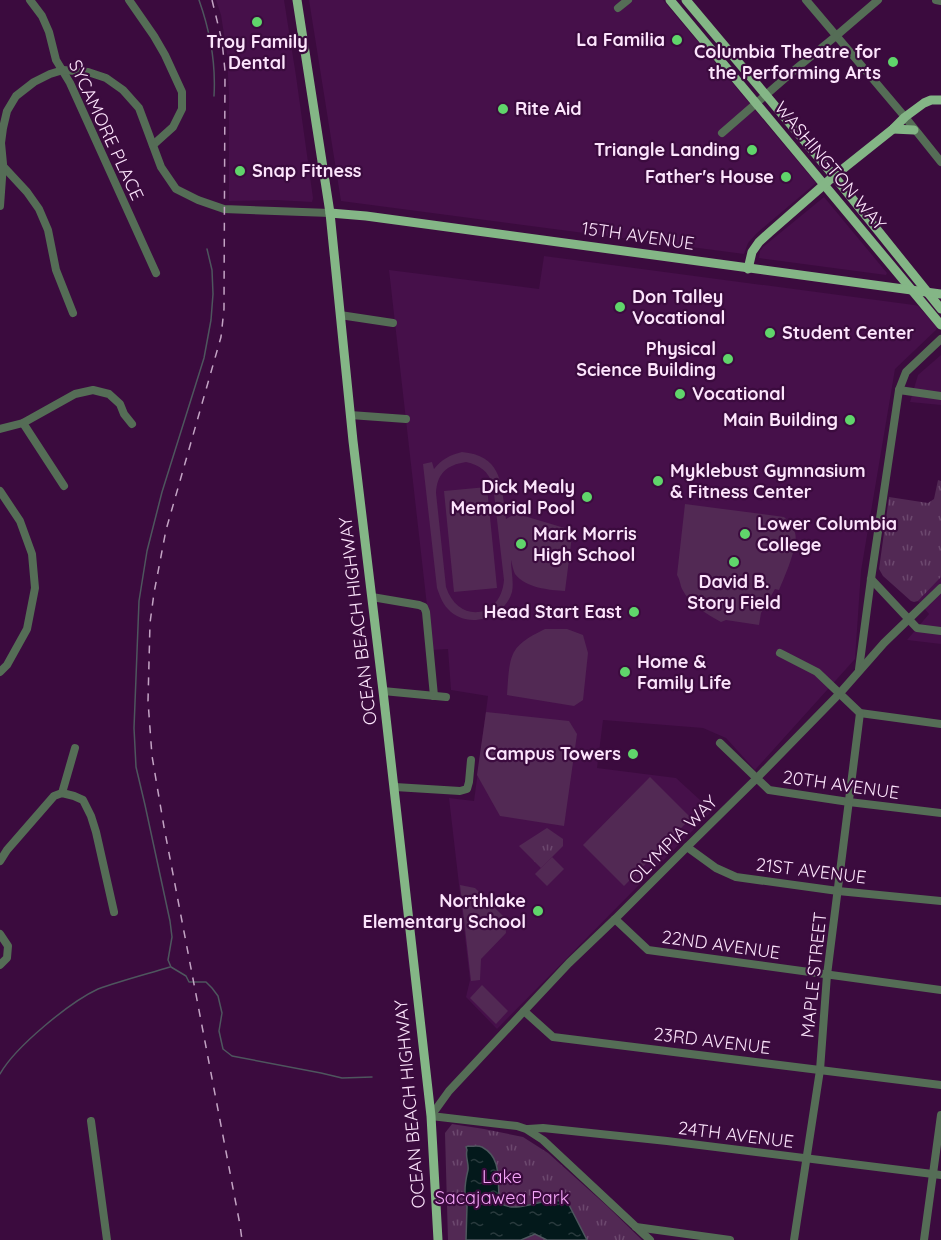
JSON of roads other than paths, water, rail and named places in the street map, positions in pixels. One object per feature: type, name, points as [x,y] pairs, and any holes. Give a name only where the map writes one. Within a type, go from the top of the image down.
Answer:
[{"type":"main road","name":"OCEAN BEACH HIGHWAY","points":[[297,0],[330,213],[350,415],[431,1116],[438,1240]]},
{"type":"main road","name":"WASHINGTON WAY","points":[[670,0],[941,325]]},
{"type":"main road","name":"WASHINGTON WAY","points":[[686,0],[834,176],[941,309]]},
{"type":"main road","points":[[748,268],[752,252],[759,242],[834,176],[924,103],[941,100]]},
{"type":"main road","points":[[893,129],[914,130]]},
{"type":"main road","name":"15TH AVENUE","points":[[330,213],[941,294]]},
{"type":"street","name":"SYCAMORE PLACE","points":[[30,0],[42,16],[49,32],[56,60],[63,70],[156,273]]},
{"type":"street","points":[[129,0],[165,55],[182,92],[182,109],[173,127],[153,145]]},
{"type":"street","points":[[618,8],[628,0]]},
{"type":"street","points":[[806,0],[941,162]]},
{"type":"street","points":[[723,133],[878,0]]},
{"type":"street","points":[[936,0],[941,1]]},
{"type":"street","points":[[0,206],[1,143],[7,111],[16,96],[34,82],[63,70],[88,72],[106,78],[123,90],[139,108],[161,167],[176,189],[198,200],[225,208],[330,213]]},
{"type":"street","points":[[1,164],[39,209],[48,230],[56,270],[73,313]]},
{"type":"street","points":[[340,315],[393,323]]},
{"type":"street","points":[[859,670],[870,579],[899,390],[906,372],[941,339]]},
{"type":"street","points":[[0,429],[22,423],[75,394],[93,390],[109,394],[120,404],[132,424]]},
{"type":"street","points":[[899,390],[941,396]]},
{"type":"street","points":[[350,415],[406,419]]},
{"type":"street","points":[[22,423],[64,486]]},
{"type":"street","points":[[0,491],[20,521],[32,554],[35,588],[27,629],[7,665],[0,672]]},
{"type":"street","points":[[870,579],[917,628],[941,631]]},
{"type":"street","name":"OLYMPIA WAY","points":[[431,1116],[449,1090],[568,963],[615,920],[756,779],[840,693],[859,670],[941,588]]},
{"type":"street","points":[[372,597],[423,607],[426,612],[434,696]]},
{"type":"street","points":[[780,653],[817,672],[860,713],[941,723]]},
{"type":"street","points":[[383,691],[446,698]]},
{"type":"street","name":"MAPLE STREET","points":[[794,1240],[820,1070],[827,975],[860,713]]},
{"type":"street","name":"20TH AVENUE","points":[[720,743],[769,790],[941,813]]},
{"type":"street","points":[[63,793],[75,748]]},
{"type":"street","points":[[394,787],[460,791],[467,789],[471,760]]},
{"type":"street","points":[[0,861],[54,796],[63,793],[83,800],[96,832],[114,912]]},
{"type":"street","name":"21ST AVENUE","points":[[687,847],[716,868],[736,877],[838,891],[941,901]]},
{"type":"street","name":"22ND AVENUE","points":[[615,920],[648,950],[941,990]]},
{"type":"street","points":[[0,934],[8,946],[7,958],[0,964]]},
{"type":"street","name":"23RD AVENUE","points":[[524,1011],[553,1037],[941,1085]]},
{"type":"street","points":[[924,1240],[937,1175],[941,1115]]},
{"type":"street","name":"24TH AVENUE","points":[[431,1116],[526,1129],[543,1128],[667,1141],[937,1175]]},
{"type":"street","points":[[91,1121],[107,1240]]},
{"type":"street","points":[[526,1129],[543,1140],[650,1240]]},
{"type":"street","points":[[635,1227],[730,1240]]},
{"type":"water","points":[[466,1147],[482,1147],[494,1158],[498,1172],[500,1203],[516,1207],[551,1201],[568,1203],[587,1240],[547,1240],[535,1234],[521,1240],[466,1240],[465,1184],[468,1167]]},
{"type":"waterway","points":[[199,0],[211,47],[214,96]]},
{"type":"waterway","points":[[207,249],[212,270],[213,294],[204,358],[162,492],[147,551],[139,601],[134,728],[136,767],[170,921],[172,937],[168,960],[171,967],[186,976],[189,982],[206,982],[218,996],[222,1013],[219,1031],[223,1049],[232,1056],[342,1078],[372,1077]]},
{"type":"waterway","points":[[0,1074],[7,1063],[30,1039],[86,995],[106,986],[170,967]]},
{"type":"railway","points":[[212,0],[222,41],[225,71],[224,309],[221,337],[166,530],[150,623],[148,701],[152,756],[164,827],[242,1240]]},
{"type":"place","name":"Troy Family Dental","points":[[257,22]]},
{"type":"place","name":"La Familia","points":[[677,40]]},
{"type":"place","name":"Columbia Theatre for the Performing Arts","points":[[893,62]]},
{"type":"place","name":"Rite Aid","points":[[503,109]]},
{"type":"place","name":"Triangle Landing","points":[[752,150]]},
{"type":"place","name":"Snap Fitness","points":[[240,171]]},
{"type":"place","name":"Father's House","points":[[786,177]]},
{"type":"place","name":"Don Talley Vocational","points":[[620,307]]},
{"type":"place","name":"Student Center","points":[[770,333]]},
{"type":"place","name":"Physical Science Building","points":[[728,359]]},
{"type":"place","name":"Vocational","points":[[680,394]]},
{"type":"place","name":"Main Building","points":[[850,420]]},
{"type":"place","name":"Myklebust Gymnasium & Fitness Center","points":[[658,481]]},
{"type":"place","name":"Dick Mealy Memorial Pool","points":[[587,497]]},
{"type":"place","name":"Lower Columbia College","points":[[745,534]]},
{"type":"place","name":"Mark Morris High School","points":[[521,544]]},
{"type":"place","name":"David B. Story Field","points":[[734,562]]},
{"type":"place","name":"Head Start East","points":[[634,612]]},
{"type":"place","name":"Home & Family Life","points":[[625,672]]},
{"type":"place","name":"Campus Towers","points":[[633,754]]},
{"type":"place","name":"Northlake Elementary School","points":[[538,911]]},
{"type":"park label","name":"Lake Sacajawea Park","points":[[502,1187]]}]
